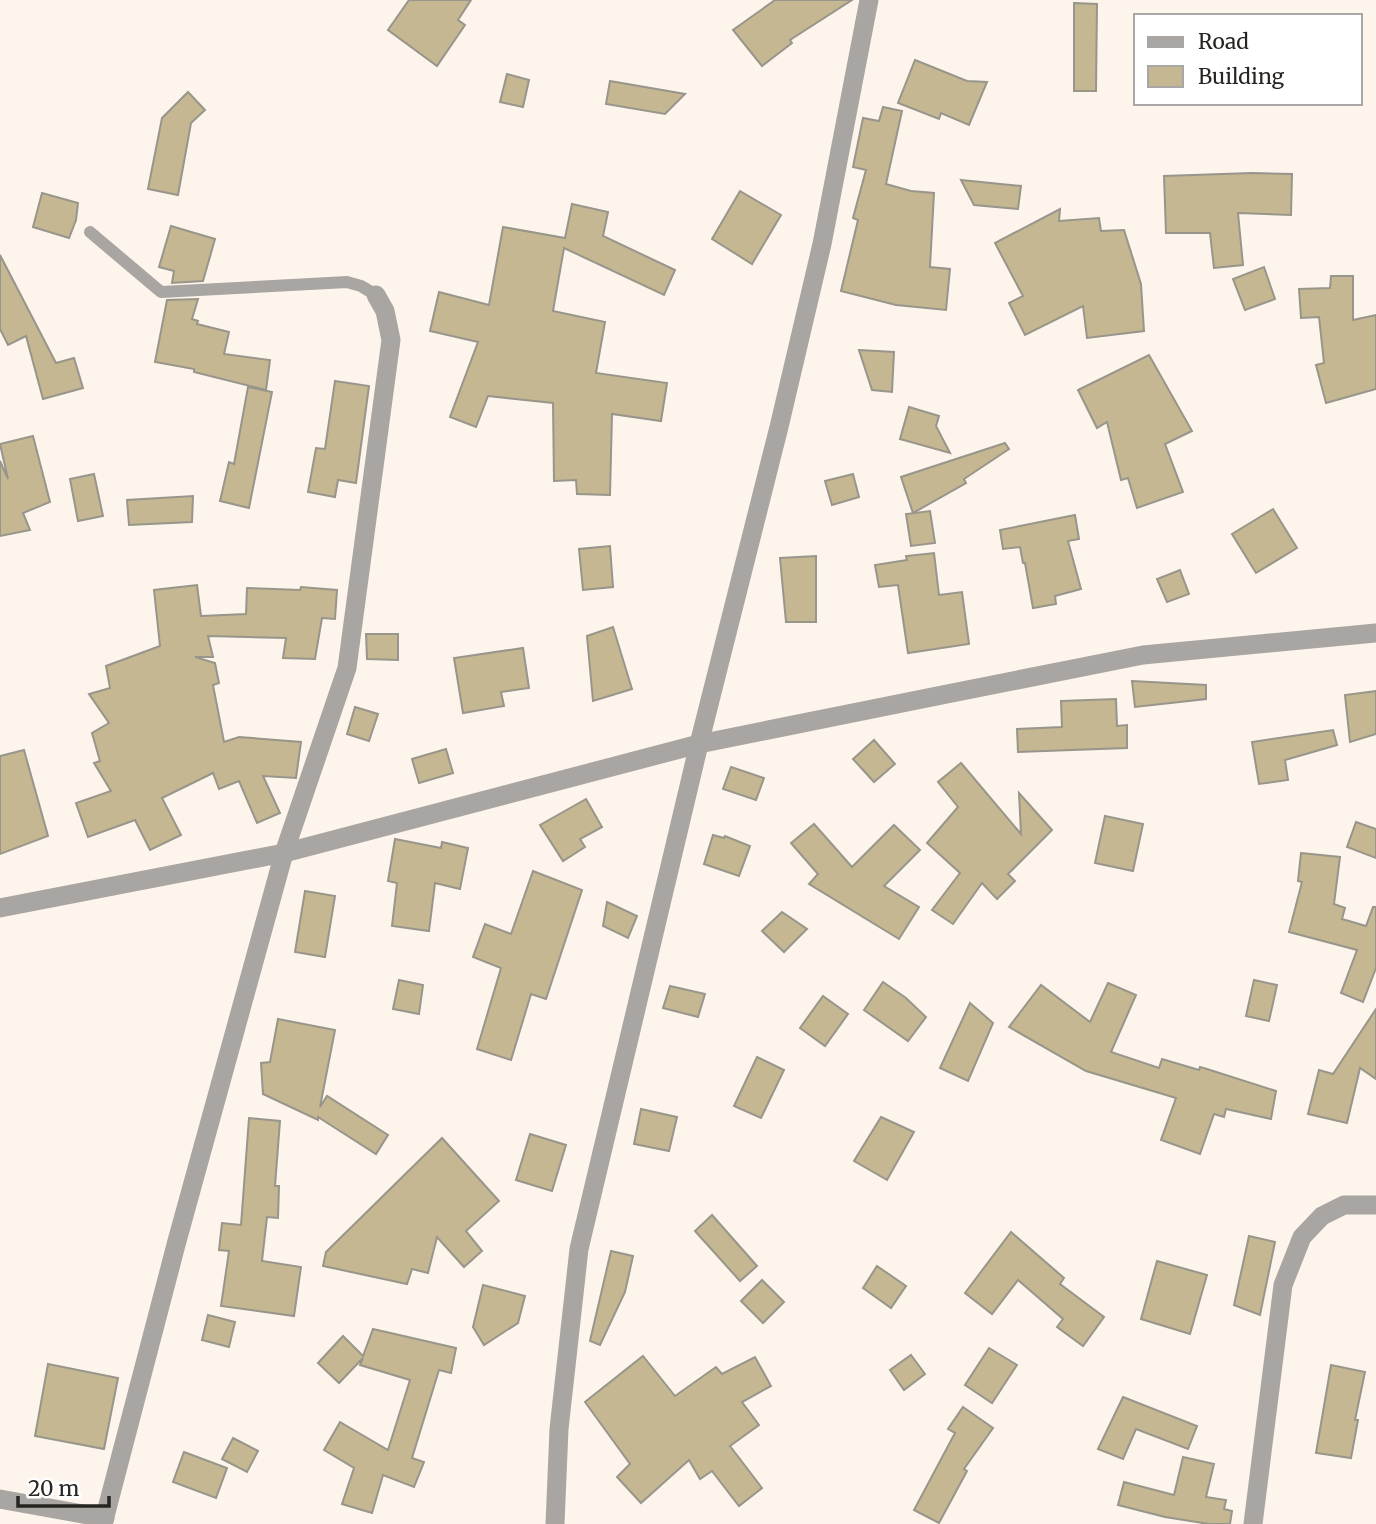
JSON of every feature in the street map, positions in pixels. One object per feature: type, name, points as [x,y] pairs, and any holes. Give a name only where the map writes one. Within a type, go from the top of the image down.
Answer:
[{"type":"street","points":[[555,1524],[559,1429],[579,1249],[822,244],[869,0]]},
{"type":"street","points":[[0,1499],[104,1521],[177,1241],[284,853],[347,668],[391,340],[385,311],[376,295]]},
{"type":"street","points":[[0,908],[284,853],[699,744],[1143,655],[1376,633]]},
{"type":"street","points":[[1252,1524],[1283,1285],[1301,1237],[1322,1216],[1344,1205],[1376,1205]]},
{"type":"lane","points":[[90,232],[161,292],[347,282],[376,295]]},
{"type":"building","points":[[409,0],[471,0],[458,20],[465,25],[437,66],[388,30]]},
{"type":"building","points":[[775,0],[852,0],[790,40],[792,43],[762,66],[733,30]]},
{"type":"building","points":[[1074,3],[1097,4],[1096,91],[1074,91]]},
{"type":"building","points":[[915,60],[967,81],[987,82],[969,125],[941,113],[939,119],[898,103]]},
{"type":"building","points":[[507,74],[529,80],[523,107],[500,102]]},
{"type":"building","points":[[610,81],[685,94],[665,114],[606,104]]},
{"type":"building","points":[[188,92],[205,110],[191,123],[178,195],[148,189],[162,118]]},
{"type":"building","points":[[883,107],[902,111],[886,184],[911,191],[934,193],[930,267],[950,269],[946,310],[896,305],[841,291],[858,220],[853,218],[866,170],[853,167],[863,118],[879,121]]},
{"type":"building","points":[[1292,174],[1291,215],[1238,213],[1243,265],[1214,268],[1210,233],[1166,233],[1164,176]]},
{"type":"building","points":[[961,180],[1021,186],[1018,209],[974,205]]},
{"type":"building","points":[[740,191],[781,215],[752,264],[712,239]]},
{"type":"building","points":[[42,193],[78,203],[76,220],[69,238],[33,227]]},
{"type":"building","points":[[572,204],[608,212],[603,236],[675,270],[664,295],[564,248],[553,311],[605,322],[596,373],[667,383],[661,421],[612,414],[610,495],[577,494],[576,480],[554,481],[553,403],[488,396],[476,427],[450,417],[478,342],[430,331],[439,292],[489,305],[503,227],[565,238]]},
{"type":"building","points":[[1060,209],[1059,221],[1099,218],[1101,231],[1124,230],[1141,284],[1144,331],[1087,338],[1083,306],[1025,335],[1009,303],[1023,296],[995,243]]},
{"type":"building","points":[[171,226],[215,239],[203,281],[172,283],[174,271],[159,267]]},
{"type":"building","points":[[0,255],[56,363],[74,358],[83,388],[43,399],[26,336],[8,345],[0,329]]},
{"type":"building","points":[[1264,267],[1275,299],[1245,310],[1233,279]]},
{"type":"building","points":[[1331,276],[1353,276],[1353,320],[1376,315],[1376,389],[1326,403],[1316,365],[1324,363],[1319,317],[1301,318],[1299,289],[1330,288]]},
{"type":"building","points":[[198,299],[192,319],[198,321],[197,324],[229,332],[224,354],[270,360],[266,390],[194,372],[194,369],[155,362],[167,300]]},
{"type":"building","points":[[859,350],[894,352],[892,392],[872,390]]},
{"type":"building","points":[[1149,355],[1192,431],[1165,444],[1183,492],[1137,508],[1128,478],[1121,480],[1107,422],[1097,428],[1078,390]]},
{"type":"building","points":[[335,381],[369,386],[356,483],[338,480],[335,497],[308,492],[316,448],[325,449]]},
{"type":"building","points":[[248,387],[272,392],[249,508],[220,501],[229,462],[234,464]]},
{"type":"building","points":[[909,407],[939,416],[936,426],[950,453],[900,439]]},
{"type":"building","points":[[33,436],[50,502],[23,513],[30,530],[0,536],[0,461],[8,479],[0,444]]},
{"type":"building","points":[[1005,443],[1009,449],[964,479],[966,483],[913,513],[901,477]]},
{"type":"building","points":[[94,474],[103,516],[78,521],[70,479]]},
{"type":"building","points":[[853,474],[859,497],[832,505],[825,481]]},
{"type":"building","points":[[193,496],[192,522],[129,525],[127,500]]},
{"type":"building","points":[[1273,509],[1297,548],[1256,573],[1232,534]]},
{"type":"building","points":[[930,511],[935,543],[911,546],[906,514]]},
{"type":"building","points":[[1075,515],[1079,539],[1068,541],[1081,589],[1055,596],[1056,604],[1033,608],[1020,547],[1003,549],[1000,530]]},
{"type":"building","points":[[610,546],[613,587],[583,590],[579,549]]},
{"type":"building","points":[[934,553],[939,595],[962,592],[969,644],[908,653],[898,585],[879,587],[875,565],[907,560],[906,556]]},
{"type":"building","points":[[816,556],[816,622],[786,622],[780,558]]},
{"type":"building","points":[[1180,570],[1189,594],[1167,602],[1157,579]]},
{"type":"building","points":[[197,585],[201,616],[246,614],[247,588],[300,590],[301,587],[337,590],[335,619],[322,618],[315,659],[283,658],[286,638],[208,636],[213,657],[195,657],[215,663],[219,683],[213,685],[224,742],[239,737],[301,742],[296,778],[263,776],[280,813],[257,823],[239,781],[219,789],[213,773],[162,798],[181,835],[150,850],[135,820],[88,837],[76,803],[111,791],[94,763],[100,761],[92,733],[109,723],[89,694],[110,688],[106,666],[160,646],[154,590]]},
{"type":"building","points":[[613,627],[632,689],[593,701],[587,636]]},
{"type":"building","points":[[366,634],[398,634],[398,660],[367,659]]},
{"type":"building","points":[[523,648],[529,688],[501,692],[504,706],[463,713],[454,658]]},
{"type":"building","points":[[1132,681],[1206,685],[1206,699],[1135,707]]},
{"type":"building","points":[[1376,691],[1376,734],[1350,742],[1345,695]]},
{"type":"building","points":[[1116,699],[1117,726],[1127,725],[1127,748],[1018,752],[1017,729],[1062,727],[1061,701]]},
{"type":"building","points":[[355,707],[378,714],[369,741],[347,734]]},
{"type":"building","points":[[1333,730],[1337,745],[1285,760],[1288,780],[1259,784],[1252,742]]},
{"type":"building","points":[[874,740],[895,764],[874,782],[853,759]]},
{"type":"building","points":[[446,749],[453,773],[419,783],[412,759]]},
{"type":"building","points":[[24,750],[48,836],[0,854],[0,756]]},
{"type":"building","points":[[961,763],[1021,834],[1019,793],[1052,830],[1008,874],[1015,881],[997,899],[982,883],[953,924],[932,910],[960,873],[927,843],[958,807],[938,782]]},
{"type":"building","points":[[731,767],[764,778],[756,800],[723,789]]},
{"type":"building","points":[[586,799],[602,827],[580,839],[585,847],[563,861],[540,825]]},
{"type":"building","points":[[1105,816],[1143,824],[1133,871],[1095,863]]},
{"type":"building","points":[[1356,822],[1376,829],[1376,858],[1347,847]]},
{"type":"building","points":[[814,824],[852,867],[894,825],[920,850],[884,886],[919,907],[899,939],[809,884],[818,874],[791,843]]},
{"type":"building","points":[[713,835],[725,836],[750,846],[739,876],[704,864]]},
{"type":"building","points":[[395,839],[441,848],[442,842],[468,848],[460,889],[435,883],[429,931],[392,926],[397,883],[388,881]]},
{"type":"building","points":[[1301,853],[1340,857],[1334,904],[1345,908],[1342,919],[1366,926],[1373,907],[1376,907],[1376,968],[1363,1002],[1341,993],[1357,950],[1289,932],[1302,882],[1298,881]]},
{"type":"building","points":[[533,871],[582,890],[546,999],[531,994],[511,1060],[477,1049],[501,968],[473,957],[485,924],[511,934]]},
{"type":"building","points":[[305,891],[335,896],[325,957],[295,952]]},
{"type":"building","points":[[607,902],[637,916],[628,938],[603,926]]},
{"type":"building","points":[[782,912],[807,929],[784,952],[762,931]]},
{"type":"building","points":[[399,980],[423,985],[419,1014],[393,1009]]},
{"type":"building","points":[[1254,980],[1277,985],[1269,1021],[1246,1016]]},
{"type":"building","points":[[883,982],[906,998],[926,1017],[908,1041],[864,1010]]},
{"type":"building","points":[[1108,983],[1136,995],[1111,1052],[1159,1068],[1162,1059],[1199,1070],[1200,1067],[1276,1091],[1271,1119],[1226,1109],[1224,1117],[1214,1114],[1200,1154],[1161,1140],[1176,1098],[1086,1071],[1009,1027],[1041,985],[1090,1022]]},
{"type":"building","points":[[670,986],[705,994],[698,1017],[663,1008]]},
{"type":"building","points":[[823,996],[848,1014],[825,1046],[800,1028]]},
{"type":"building","points":[[970,1003],[993,1023],[968,1081],[940,1068]]},
{"type":"building","points":[[1376,1009],[1376,1079],[1360,1068],[1347,1123],[1308,1114],[1319,1070],[1333,1074]]},
{"type":"building","points":[[278,1019],[335,1030],[320,1107],[327,1096],[388,1135],[376,1154],[318,1117],[318,1120],[263,1094],[261,1063],[270,1062]]},
{"type":"building","points":[[757,1057],[784,1070],[761,1118],[734,1106]]},
{"type":"building","points":[[641,1109],[677,1117],[669,1151],[634,1144]]},
{"type":"building","points":[[881,1117],[914,1132],[887,1180],[854,1161]]},
{"type":"building","points":[[249,1118],[280,1121],[275,1186],[279,1186],[278,1218],[267,1217],[262,1261],[301,1267],[294,1316],[221,1306],[229,1251],[219,1250],[222,1223],[241,1225]]},
{"type":"building","points":[[530,1134],[566,1145],[552,1191],[516,1180]]},
{"type":"building","points":[[442,1138],[499,1201],[466,1231],[482,1251],[464,1267],[437,1237],[428,1273],[412,1269],[407,1284],[323,1266],[326,1252]]},
{"type":"building","points":[[712,1215],[757,1266],[740,1281],[695,1231]]},
{"type":"building","points":[[1011,1232],[1064,1278],[1060,1284],[1104,1317],[1083,1346],[1057,1327],[1063,1319],[1018,1280],[992,1314],[965,1293]]},
{"type":"building","points":[[1249,1236],[1275,1242],[1260,1315],[1234,1305]]},
{"type":"building","points":[[611,1251],[633,1256],[625,1292],[600,1345],[590,1341]]},
{"type":"building","points":[[1157,1261],[1207,1275],[1190,1334],[1141,1319]]},
{"type":"building","points":[[877,1266],[906,1286],[891,1308],[863,1288]]},
{"type":"building","points":[[762,1280],[784,1302],[763,1323],[741,1301]]},
{"type":"building","points":[[483,1285],[525,1296],[518,1323],[484,1345],[473,1327]]},
{"type":"building","points":[[208,1315],[235,1322],[229,1347],[202,1340]]},
{"type":"building","points":[[373,1329],[456,1348],[451,1373],[439,1370],[412,1458],[424,1462],[414,1487],[383,1475],[372,1513],[342,1504],[354,1468],[324,1450],[340,1422],[388,1450],[410,1380],[360,1365],[363,1358],[339,1383],[318,1363],[343,1336],[363,1356]]},
{"type":"building","points":[[989,1348],[1017,1365],[992,1403],[965,1385]]},
{"type":"building","points":[[911,1355],[925,1374],[904,1390],[890,1370]]},
{"type":"building","points":[[643,1356],[675,1396],[716,1367],[722,1374],[755,1357],[771,1386],[742,1402],[759,1425],[730,1446],[762,1488],[739,1506],[712,1471],[700,1479],[689,1460],[641,1503],[617,1477],[630,1464],[585,1402]]},
{"type":"building","points":[[48,1364],[118,1378],[104,1449],[35,1436]]},
{"type":"building","points":[[1331,1365],[1365,1372],[1355,1420],[1358,1420],[1351,1458],[1316,1453]]},
{"type":"building","points":[[1123,1397],[1197,1426],[1188,1449],[1136,1429],[1123,1459],[1098,1449]]},
{"type":"building","points":[[963,1407],[993,1428],[964,1469],[967,1471],[939,1523],[914,1510],[955,1433],[948,1429]]},
{"type":"building","points":[[233,1438],[258,1451],[247,1472],[222,1459]]},
{"type":"building","points":[[184,1452],[227,1468],[216,1498],[173,1482]]},
{"type":"building","points":[[1183,1457],[1214,1464],[1206,1497],[1226,1500],[1224,1509],[1232,1511],[1230,1524],[1209,1524],[1165,1517],[1118,1505],[1124,1482],[1174,1495]]}]
